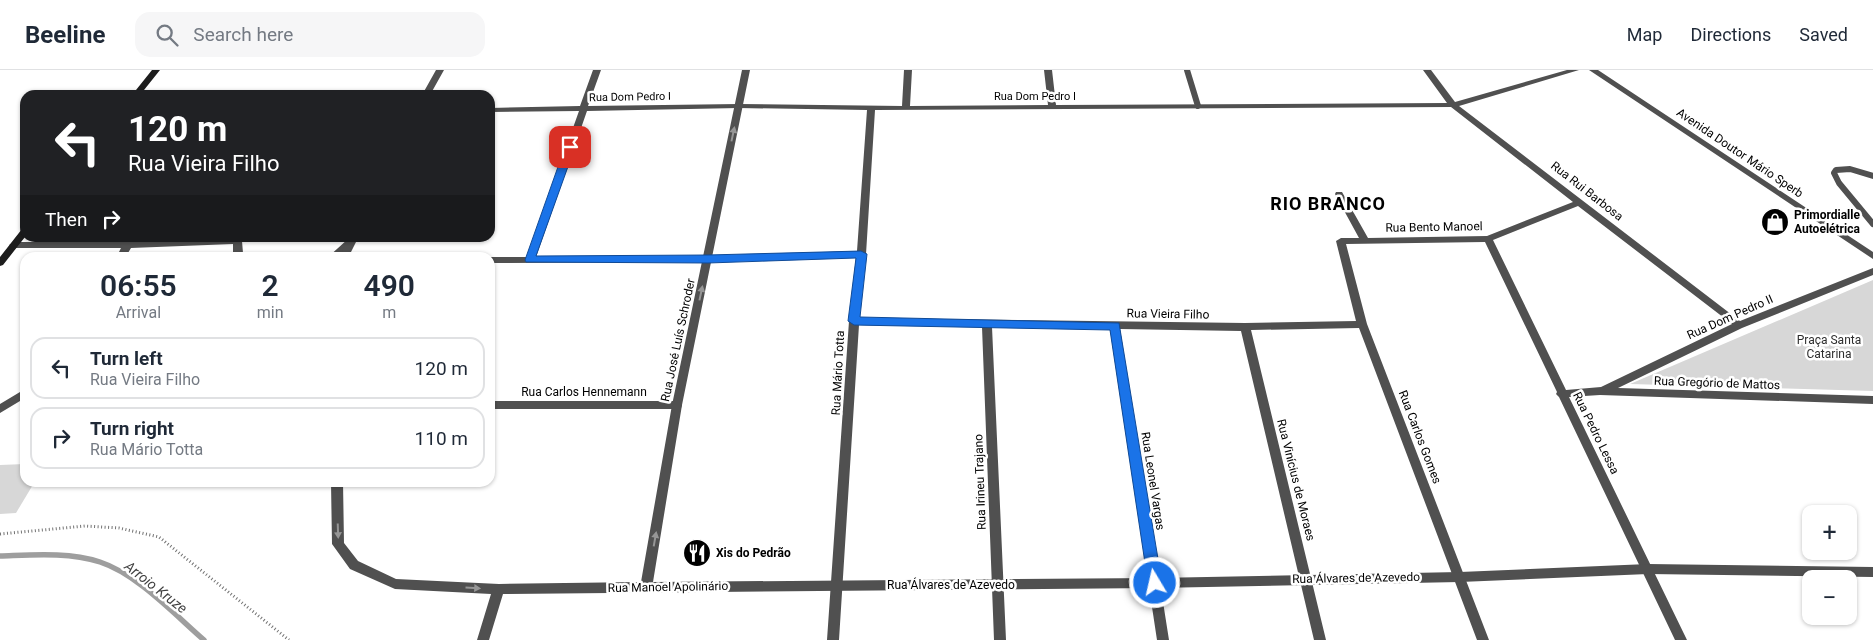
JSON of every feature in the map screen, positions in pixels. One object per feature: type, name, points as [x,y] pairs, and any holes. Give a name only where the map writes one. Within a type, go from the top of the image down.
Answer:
[{"type":"main road","points":[[140,90],[156,70]]},
{"type":"main road","points":[[0,263],[20,237]]},
{"type":"street","points":[[429,90],[440,70]]},
{"type":"street","points":[[530,260],[597,70]]},
{"type":"street","name":"Rua José Luís Schroder","points":[[646,587],[677,404],[746,70]]},
{"type":"street","points":[[906,108],[908,70]]},
{"type":"street","points":[[1048,70],[1052,107]]},
{"type":"street","name":"Rua Rui Barbosa","points":[[1427,70],[1453,104],[1739,325]]},
{"type":"street","name":"Rua Dom Pedro I","points":[[495,110],[739,106],[906,108],[1453,104],[1575,70]]},
{"type":"street","name":"Avenida Doutor Mário Sperb","points":[[1593,70],[1873,256]]},
{"type":"street","name":"Rua Mário Totta","points":[[834,640],[854,321],[861,254],[871,107]]},
{"type":"street","points":[[1339,194],[1365,240]]},
{"type":"street","name":"Rua Bento Manoel","points":[[1341,241],[1488,239],[1580,202]]},
{"type":"street","name":"Rua Pedro Lessa","points":[[1488,239],[1561,394],[1648,569],[1680,640]]},
{"type":"street","name":"Rua Carlos Gomes","points":[[1341,241],[1362,324],[1483,640]]},
{"type":"street","points":[[14,244],[128,245],[210,242]]},
{"type":"street","points":[[338,252],[349,242]]},
{"type":"street","points":[[124,252],[128,245]]},
{"type":"street","points":[[495,260],[708,259],[861,254]]},
{"type":"street","name":"Rua Dom Pedro II","points":[[1600,391],[1739,325],[1873,271]]},
{"type":"street","name":"Rua Vieira Filho","points":[[854,321],[1245,327],[1362,324]]},
{"type":"street","name":"Rua Irineu Trajano","points":[[987,323],[1000,640]]},
{"type":"street","name":"Rua Leonel Vargas","points":[[1115,326],[1163,640]]},
{"type":"street","name":"Rua Vinícius de Moraes","points":[[1245,327],[1320,640]]},
{"type":"street","name":"Rua Gregório de Mattos","points":[[1561,394],[1600,391],[1873,400]]},
{"type":"street","points":[[0,409],[20,396]]},
{"type":"street","name":"Rua Carlos Hennemann","points":[[495,405],[677,404]]},
{"type":"street","name":"Rua Manoel Apolinário","points":[[337,487],[338,544],[354,565],[394,584],[499,590],[838,585]]},
{"type":"street","name":"Rua Álvares de Azevedo","points":[[838,585],[1155,583],[1460,577],[1648,569],[1873,572]]},
{"type":"street","points":[[482,640],[499,590]]},
{"type":"lane","points":[[1187,70],[1198,106]]},
{"type":"lane","points":[[1873,176],[1850,169],[1836,170],[1834,173],[1839,183],[1873,224]]},
{"type":"path","points":[[0,534],[85,526],[119,528],[159,537],[290,640]]},
{"type":"green space","name":"Praça Santa Catarina","points":[[1873,280],[1873,391],[1630,384]]},
{"type":"green space","points":[[20,464],[20,487],[32,487],[16,513],[0,514],[0,465]]},
{"type":"waterway","name":"Arroio Kruze","points":[[0,556],[63,555],[100,562],[114,568],[141,585],[204,640]]},
{"type":"place","name":"Primordialle Autoelétrica","points":[[1775,222]]},
{"type":"place","name":"Xis do Pedrão","points":[[697,553]]},
{"type":"district","name":"RIO BRANCO","points":[[1328,203]]},
{"type":"route","points":[[570,147],[530,260],[708,259],[861,254],[854,321],[1115,326],[1155,583]]}]
